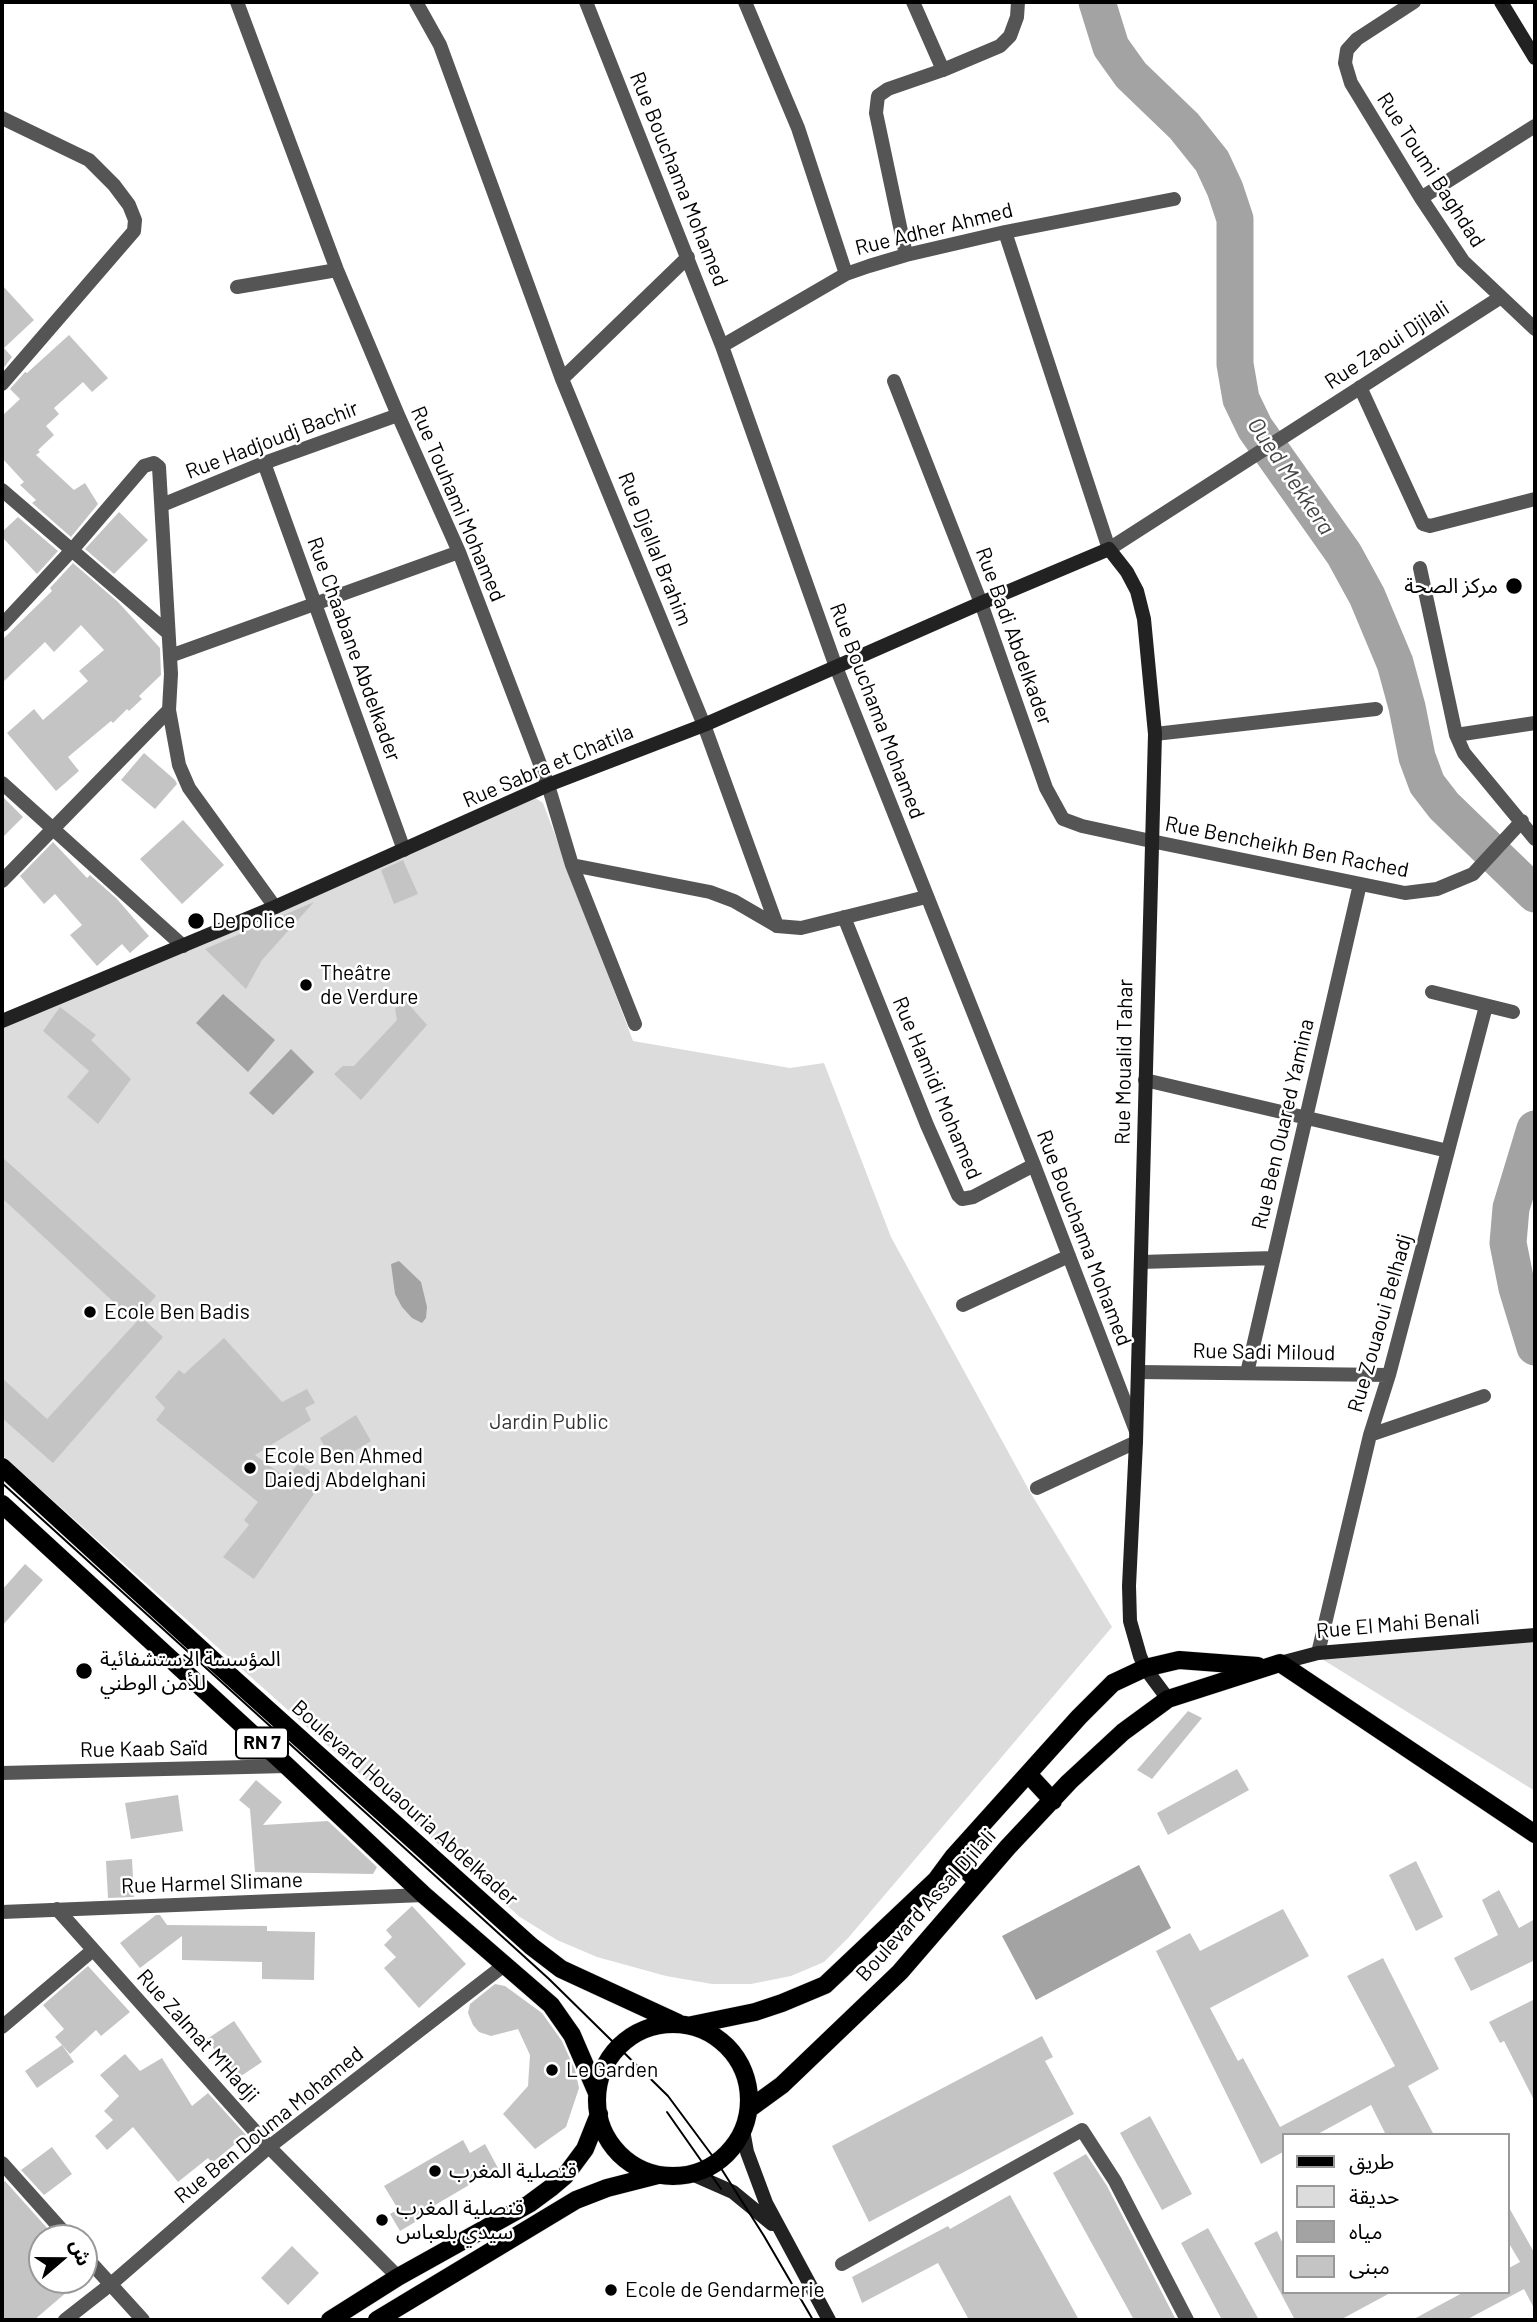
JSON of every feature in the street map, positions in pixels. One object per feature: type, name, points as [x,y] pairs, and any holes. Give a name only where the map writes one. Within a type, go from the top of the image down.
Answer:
[{"type":"main road","name":"Boulevard Houaouria Abdelkader","points":[[2,1466],[531,1946],[561,1969],[595,1987],[685,2024]]},
{"type":"main road","name":"RN 7","points":[[2,1504],[424,1895],[551,2005],[564,2021],[597,2093]]},
{"type":"main road","points":[[685,2024],[712,2034],[729,2048],[742,2066],[748,2087],[749,2109],[743,2130],[732,2148],[717,2162],[692,2174],[658,2174],[641,2169],[626,2160],[609,2139],[599,2115],[597,2093],[605,2066],[617,2047],[630,2036],[661,2024],[685,2024],[755,2012],[825,1985],[936,1880],[953,1857],[1079,1717],[1113,1684],[1145,1668],[1179,1660],[1273,1665],[1534,1832]]},
{"type":"main road","name":"Boulevard Assal Djilali","points":[[749,2109],[782,2085],[901,1972],[1069,1782],[1123,1732],[1168,1699],[1273,1665]]},
{"type":"main road","points":[[1029,1775],[1053,1801]]},
{"type":"main road","points":[[953,1857],[978,1882]]},
{"type":"main road","points":[[330,2320],[398,2277],[529,2204],[552,2188],[565,2176],[585,2149],[599,2115]]},
{"type":"main road","points":[[377,2320],[576,2200],[658,2174]]},
{"type":"street","name":"Rue Touhami Mohamed","points":[[237,2],[337,270],[459,552],[548,785],[572,865],[635,1024]]},
{"type":"street","name":"Rue Djellal Brahim","points":[[416,2],[440,46],[562,379],[704,725],[776,926]]},
{"type":"street","name":"Rue Bouchama Mohamed","points":[[586,2],[722,346],[836,667],[1034,1165],[1136,1437]]},
{"type":"street","points":[[745,2],[798,128],[846,274]]},
{"type":"street","points":[[913,2],[943,70]]},
{"type":"street","points":[[906,255],[876,113],[878,96],[888,89],[1000,46],[1010,36],[1017,17],[1018,2]]},
{"type":"street","name":"Rue Toumi Baghdad","points":[[1414,2],[1357,39],[1347,50],[1345,63],[1351,83],[1463,261],[1535,329]]},
{"type":"street","points":[[1501,2],[1535,58]]},
{"type":"street","points":[[2,118],[89,160],[114,185],[129,205],[135,220],[134,231],[2,384]]},
{"type":"street","points":[[1421,198],[1535,126]]},
{"type":"street","name":"Rue Adher Ahmed","points":[[722,346],[846,274],[906,255],[1005,232],[1174,199]]},
{"type":"street","points":[[1005,232],[1109,549]]},
{"type":"street","points":[[562,379],[688,257]]},
{"type":"street","points":[[237,287],[337,270]]},
{"type":"street","name":"Rue Zaoui Djilali","points":[[1109,549],[1501,297]]},
{"type":"street","name":"Rue Badi Abdelkader","points":[[894,382],[981,603],[1049,795],[1063,819],[1082,826],[1151,841]]},
{"type":"street","points":[[1360,387],[1423,524],[1430,526],[1535,499]]},
{"type":"street","name":"Rue Hadjoudj Bachir","points":[[162,505],[264,463],[398,415]]},
{"type":"street","points":[[2,625],[72,550],[144,466],[154,463],[159,467],[170,656],[169,710],[179,765],[189,788],[275,907]]},
{"type":"street","name":"Rue Chaabane Abdelkader","points":[[264,463],[404,850]]},
{"type":"street","points":[[2,490],[167,632]]},
{"type":"street","name":"Rue Sabra et Chatila","points":[[2,1021],[275,907],[548,785],[704,725],[1109,549]]},
{"type":"street","name":"Rue Moualid Tahar","points":[[1109,549],[1127,572],[1137,591],[1142,610],[1155,734],[1138,1372],[1129,1586],[1130,1621],[1145,1668],[1168,1699]]},
{"type":"street","points":[[170,656],[459,552]]},
{"type":"street","points":[[1420,568],[1456,735],[1464,752],[1535,839]]},
{"type":"street","points":[[1155,734],[1376,709]]},
{"type":"street","points":[[2,881],[169,710]]},
{"type":"street","points":[[1456,735],[1535,723]]},
{"type":"street","points":[[2,783],[183,946]]},
{"type":"street","name":"Rue Bencheikh Ben Rached","points":[[1151,841],[1405,893],[1416,893],[1437,889],[1473,874],[1522,821]]},
{"type":"street","points":[[572,865],[697,889],[734,901],[776,926],[801,928],[926,897]]},
{"type":"street","name":"Rue Ben Ouared Yamina","points":[[1247,1373],[1360,884]]},
{"type":"street","name":"Rue Hamidi Mohamed","points":[[844,918],[958,1195],[962,1199],[974,1197],[1034,1165]]},
{"type":"street","points":[[1432,992],[1513,1012]]},
{"type":"street","name":"Rue Zouaoui Belhadj","points":[[1318,1653],[1370,1435],[1389,1375],[1486,1006]]},
{"type":"street","points":[[1145,1080],[1448,1151]]},
{"type":"street","points":[[963,1305],[1069,1256]]},
{"type":"street","points":[[1141,1262],[1273,1258]]},
{"type":"street","name":"Rue Sadi Miloud","points":[[1138,1372],[1389,1375]]},
{"type":"street","points":[[1370,1435],[1485,1396]]},
{"type":"street","points":[[1037,1488],[1136,1437]]},
{"type":"street","name":"Rue El Mahi Benali","points":[[1273,1665],[1318,1653],[1535,1634]]},
{"type":"street","name":"Rue Kaab Saïd","points":[[2,1773],[287,1766]]},
{"type":"street","name":"Rue Harmel Slimane","points":[[2,1912],[424,1895]]},
{"type":"street","name":"Rue Zalmat M'Hadji","points":[[57,1909],[269,2147],[398,2277]]},
{"type":"street","points":[[2,2026],[93,1950]]},
{"type":"street","name":"Rue Ben Douma Mohamed","points":[[65,2320],[111,2284],[269,2147],[503,1966]]},
{"type":"street","points":[[743,2130],[754,2174],[786,2241],[829,2320]]},
{"type":"street","points":[[842,2264],[1082,2130],[1115,2181],[1187,2320]]},
{"type":"street","points":[[2,2164],[56,2224]]},
{"type":"street","points":[[692,2174],[733,2192],[748,2202],[770,2221],[786,2241]]},
{"type":"street","points":[[98,2270],[143,2320]]},
{"type":"green space","name":"Jardin Public","points":[[534,797],[543,803],[633,1041],[790,1068],[824,1063],[891,1237],[1030,1492],[1112,1627],[849,1937],[824,1962],[791,1976],[751,1984],[712,1984],[666,1976],[597,1957],[557,1940],[520,1917],[2,1455],[2,1018]]},
{"type":"green space","points":[[1535,1639],[1535,1791],[1317,1656]]},
{"type":"water","points":[[223,994],[275,1040],[248,1072],[196,1023]]},
{"type":"water","points":[[291,1049],[314,1072],[273,1115],[249,1093]]},
{"type":"water","points":[[399,1261],[421,1282],[427,1307],[426,1318],[422,1323],[412,1318],[395,1294],[391,1264]]},
{"type":"water","points":[[1139,1865],[1171,1928],[1036,2000],[1002,1936]]},
{"type":"building","points":[[2,285],[34,320],[4,348],[12,357],[2,370]]},
{"type":"building","points":[[69,335],[108,378],[92,392],[83,382],[54,408],[59,414],[46,426],[54,435],[36,455],[74,490],[85,483],[98,504],[71,537],[32,503],[36,500],[20,485],[24,482],[2,458],[2,416],[20,399],[10,389],[25,372]]},
{"type":"building","points":[[119,512],[148,540],[114,574],[85,549]]},
{"type":"building","points":[[18,517],[58,551],[37,574],[2,537],[2,532]]},
{"type":"building","points":[[73,563],[118,602],[160,648],[161,675],[139,696],[142,699],[129,711],[127,709],[113,723],[111,721],[68,757],[79,771],[56,791],[7,733],[34,709],[43,720],[88,681],[79,671],[104,650],[81,625],[54,652],[45,642],[2,683],[2,640],[52,591],[50,588]]},
{"type":"building","points":[[144,753],[177,784],[155,809],[121,780]]},
{"type":"building","points":[[2,796],[23,817],[2,838]]},
{"type":"building","points":[[183,820],[224,865],[182,904],[140,859]]},
{"type":"building","points":[[53,842],[87,878],[90,875],[117,899],[149,936],[130,953],[122,944],[97,966],[70,935],[82,925],[55,894],[44,904],[20,876]]},
{"type":"building","points":[[403,860],[418,894],[394,904],[381,870]]},
{"type":"building","points":[[314,902],[262,960],[246,989],[205,949]]},
{"type":"building","points":[[404,999],[427,1025],[361,1100],[334,1074],[343,1066],[354,1066],[397,1020],[395,1009]]},
{"type":"building","points":[[60,1007],[96,1035],[91,1040],[131,1079],[98,1124],[67,1097],[89,1071],[43,1031]]},
{"type":"building","points":[[2,1157],[156,1296],[134,1321],[2,1198]]},
{"type":"building","points":[[141,1317],[163,1337],[53,1463],[2,1418],[2,1378],[47,1419]]},
{"type":"building","points":[[224,1338],[282,1402],[307,1389],[315,1403],[305,1408],[311,1420],[255,1455],[286,1478],[299,1463],[323,1481],[254,1579],[223,1557],[249,1525],[244,1520],[258,1502],[156,1420],[165,1408],[155,1397],[179,1370],[184,1374]]},
{"type":"building","points":[[356,1415],[371,1441],[334,1464],[320,1438]]},
{"type":"building","points":[[25,1564],[43,1580],[2,1626],[2,1590]]},
{"type":"building","points":[[1188,1711],[1202,1718],[1152,1779],[1137,1770]]},
{"type":"building","points":[[1237,1769],[1249,1790],[1168,1835],[1157,1813]]},
{"type":"building","points":[[256,1780],[282,1802],[263,1825],[328,1821],[377,1867],[373,1874],[255,1872],[250,1809],[239,1800]]},
{"type":"building","points":[[178,1795],[183,1831],[131,1839],[125,1803]]},
{"type":"building","points":[[132,1859],[134,1897],[108,1898],[106,1861]]},
{"type":"building","points":[[1416,1861],[1443,1917],[1416,1931],[1389,1875]]},
{"type":"building","points":[[1499,1890],[1519,1928],[1535,1919],[1535,1960],[1471,1991],[1454,1958],[1498,1935],[1482,1900]]},
{"type":"building","points":[[412,1906],[466,1964],[419,2008],[384,1968],[396,1957],[384,1945],[392,1937],[386,1930]]},
{"type":"building","points":[[1283,1909],[1309,1956],[1210,2008],[1238,2061],[1243,2058],[1280,2127],[1395,2066],[1347,1976],[1383,1958],[1439,2069],[1408,2086],[1433,2133],[1385,2133],[1371,2105],[1320,2133],[1282,2133],[1282,2153],[1261,2164],[1156,1951],[1190,1933],[1200,1951]]},
{"type":"building","points":[[156,1915],[160,1915],[167,1925],[267,1926],[267,1931],[315,1932],[314,1980],[262,1979],[262,1962],[182,1960],[182,1936],[140,1968],[120,1943]]},
{"type":"building","points":[[88,1966],[130,2012],[101,2036],[96,2030],[70,2054],[55,2037],[64,2029],[43,2005]]},
{"type":"building","name":"Le Garden","points":[[495,1984],[505,1986],[542,2013],[562,2041],[575,2070],[579,2088],[566,2127],[535,2149],[503,2114],[528,2086],[530,2055],[518,2029],[491,2036],[479,2032],[468,2013],[470,2004]]},
{"type":"building","points":[[1535,1999],[1535,2102],[1504,2041],[1500,2043],[1489,2022]]},
{"type":"building","points":[[234,2021],[262,2062],[235,2080],[207,2039]]},
{"type":"building","points":[[1042,2036],[1053,2057],[1045,2061],[1074,2114],[869,2222],[832,2146]]},
{"type":"building","points":[[62,2045],[74,2062],[37,2088],[25,2071]]},
{"type":"building","points":[[125,2054],[140,2071],[162,2058],[192,2106],[208,2093],[246,2135],[212,2163],[208,2158],[178,2182],[133,2127],[107,2150],[95,2136],[113,2120],[104,2111],[119,2096],[100,2075]]},
{"type":"building","points":[[1150,2116],[1192,2194],[1162,2210],[1120,2133]]},
{"type":"building","points":[[463,2140],[470,2153],[485,2144],[498,2168],[430,2208],[432,2212],[400,2231],[390,2214],[398,2209],[384,2186]]},
{"type":"building","points":[[52,2147],[72,2174],[44,2195],[21,2170]]},
{"type":"building","points":[[1086,2154],[1107,2186],[1176,2320],[1134,2320],[1053,2173]]},
{"type":"building","points":[[5,2181],[43,2224],[28,2224],[28,2294],[65,2294],[34,2320],[2,2320],[2,2184]]},
{"type":"building","points":[[1010,2195],[1079,2320],[969,2320],[938,2263],[862,2303],[852,2277],[948,2226],[950,2229]]},
{"type":"building","points":[[1509,2208],[1535,2254],[1535,2310],[1524,2289],[1466,2320],[1412,2320],[1460,2294],[1509,2294],[1509,2268],[1520,2262],[1509,2243]]},
{"type":"building","points":[[1208,2228],[1259,2320],[1222,2320],[1181,2243]]},
{"type":"building","points":[[1277,2231],[1282,2242],[1282,2294],[1388,2294],[1340,2320],[1295,2320],[1254,2243]]},
{"type":"building","points":[[292,2246],[319,2273],[288,2305],[261,2278]]},
{"type":"waterway","name":"Oued Mekkera","points":[[1097,2],[1111,47],[1131,75],[1184,126],[1212,161],[1225,189],[1235,219],[1235,364],[1241,399],[1255,428],[1344,554],[1367,596],[1395,663],[1417,757],[1427,784],[1444,806],[1535,894]]},
{"type":"waterway","name":"Oued Mekkera","points":[[1535,1129],[1511,1208],[1508,1243],[1517,1288],[1535,1347]]},
{"type":"tram line","points":[[2,1483],[549,1979],[668,2096],[717,2162],[813,2320]]},
{"type":"tram line","points":[[667,2112],[721,2189]]},
{"type":"place","name":"مركز الصحة","points":[[1514,586]]},
{"type":"place","name":"De police","points":[[196,921]]},
{"type":"place","name":"Theâtre de Verdure","points":[[306,985]]},
{"type":"place","name":"Ecole Ben Badis","points":[[90,1312]]},
{"type":"place","name":"Ecole Ben Ahmed Daiedj Abdelghani","points":[[250,1468]]},
{"type":"place","name":"المؤسسة الاستشفائية للأمن الوطني","points":[[84,1671]]},
{"type":"place","name":"Le Garden","points":[[552,2070]]},
{"type":"place","name":"قنصلية المغرب","points":[[435,2171]]},
{"type":"place","name":"قنصلية المغرب سيدي بلعباس","points":[[382,2220]]},
{"type":"place","name":"Ecole de Gendarmerie","points":[[611,2290]]}]
